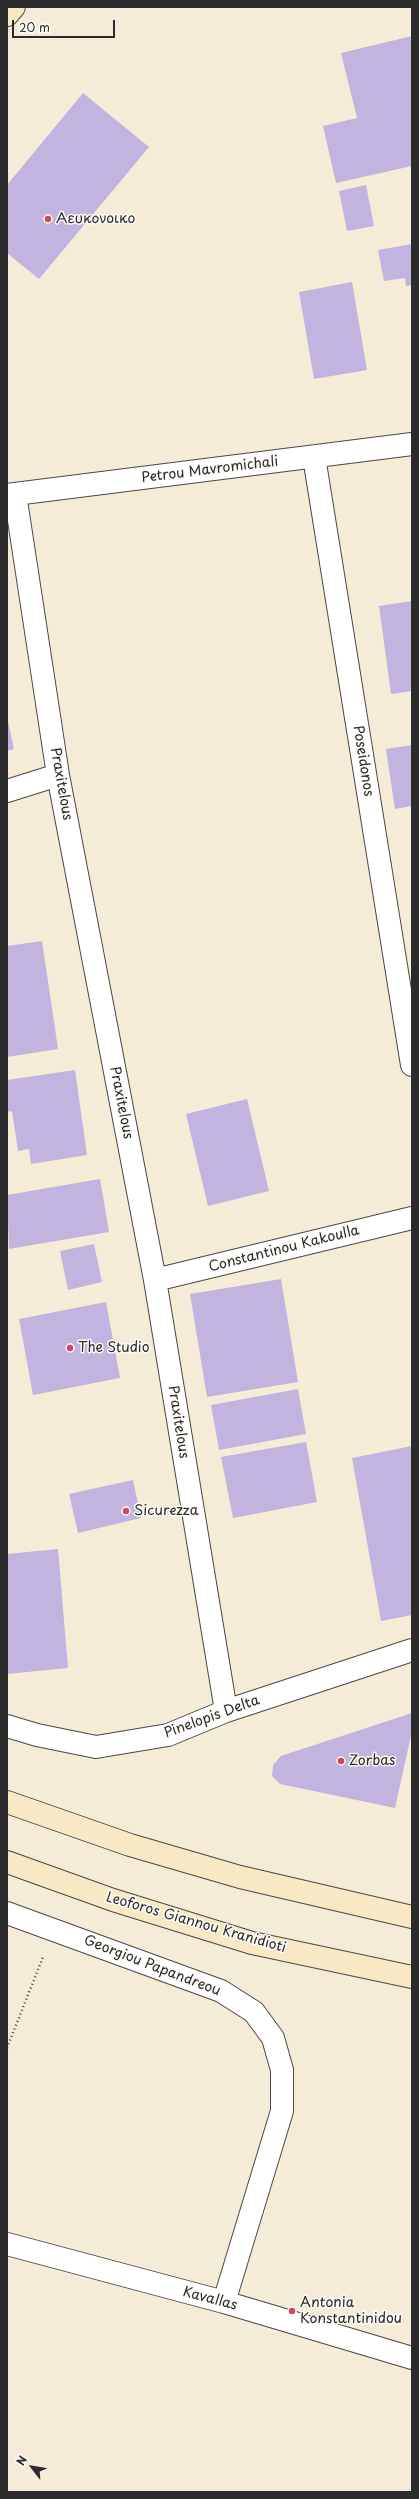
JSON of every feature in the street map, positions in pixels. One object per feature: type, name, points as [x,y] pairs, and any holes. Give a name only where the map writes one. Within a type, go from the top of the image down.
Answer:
[{"type":"main road","points":[[7,15],[14,7]]},
{"type":"main road","points":[[7,1802],[130,1845],[240,1877],[412,1917]]},
{"type":"main road","name":"Leoforos Giannou Kranidioti","points":[[7,1862],[113,1900],[252,1943],[412,1977]]},
{"type":"street","name":"Petrou Mavromichali","points":[[11,495],[412,444]]},
{"type":"street","name":"Poseidonos","points":[[314,457],[412,1065]]},
{"type":"street","name":"Praxitelous","points":[[11,495],[58,775],[155,1280],[226,1711]]},
{"type":"street","points":[[7,791],[58,775]]},
{"type":"street","name":"Constantinou Kakoulla","points":[[155,1280],[412,1218]]},
{"type":"street","name":"Pinelopis Delta","points":[[7,1726],[37,1735],[96,1747],[168,1735],[226,1711],[412,1650]]},
{"type":"street","name":"Georgiou Papandreou","points":[[7,1913],[221,1991],[254,2012],[273,2038],[282,2070],[282,2111],[224,2302]]},
{"type":"street","name":"Kavallas","points":[[7,2244],[224,2302],[412,2358]]},
{"type":"path","points":[[7,2048],[54,1929]]},
{"type":"building","points":[[412,36],[412,166],[336,183],[323,126],[357,118],[341,53]]},
{"type":"building","name":"Αευκονοικο","points":[[83,93],[149,147],[39,279],[7,253],[7,185]]},
{"type":"building","points":[[366,185],[374,226],[347,231],[339,191]]},
{"type":"building","points":[[412,244],[412,285],[406,286],[405,278],[384,281],[378,250]]},
{"type":"building","points":[[352,282],[367,370],[314,379],[299,292]]},
{"type":"building","points":[[412,601],[412,691],[391,694],[379,606]]},
{"type":"building","points":[[7,716],[14,749],[7,751]]},
{"type":"building","points":[[412,745],[412,806],[395,809],[386,749]]},
{"type":"building","points":[[42,941],[58,1049],[7,1057],[7,946]]},
{"type":"building","points":[[75,1070],[87,1155],[31,1164],[29,1149],[18,1151],[12,1111],[7,1112],[7,1080]]},
{"type":"building","points":[[247,1099],[269,1191],[208,1206],[186,1114]]},
{"type":"building","points":[[100,1179],[109,1232],[9,1249],[7,1195]]},
{"type":"building","points":[[94,1244],[102,1282],[68,1290],[60,1251]]},
{"type":"building","points":[[281,1279],[298,1382],[207,1397],[190,1294]]},
{"type":"building","name":"The Studio","points":[[106,1302],[120,1378],[33,1395],[19,1319]]},
{"type":"building","points":[[298,1389],[306,1434],[219,1450],[211,1405]]},
{"type":"building","points":[[306,1442],[317,1502],[233,1518],[221,1457]]},
{"type":"building","points":[[412,1446],[412,1615],[381,1621],[352,1458]]},
{"type":"building","points":[[133,1480],[141,1518],[78,1533],[69,1494]]},
{"type":"building","points":[[58,1549],[68,1668],[7,1674],[7,1554]]},
{"type":"building","name":"Zorbas","points":[[412,1713],[412,1731],[395,1808],[280,1784],[272,1776],[273,1765],[281,1756]]},
{"type":"place","name":"Αευκονοικο","points":[[48,219]]},
{"type":"place","name":"The Studio","points":[[70,1348]]},
{"type":"place","name":"Sicurezza","points":[[126,1511]]},
{"type":"place","name":"Zorbas","points":[[341,1761]]},
{"type":"place","name":"Antonia Konstantinidou","points":[[292,2311]]}]
